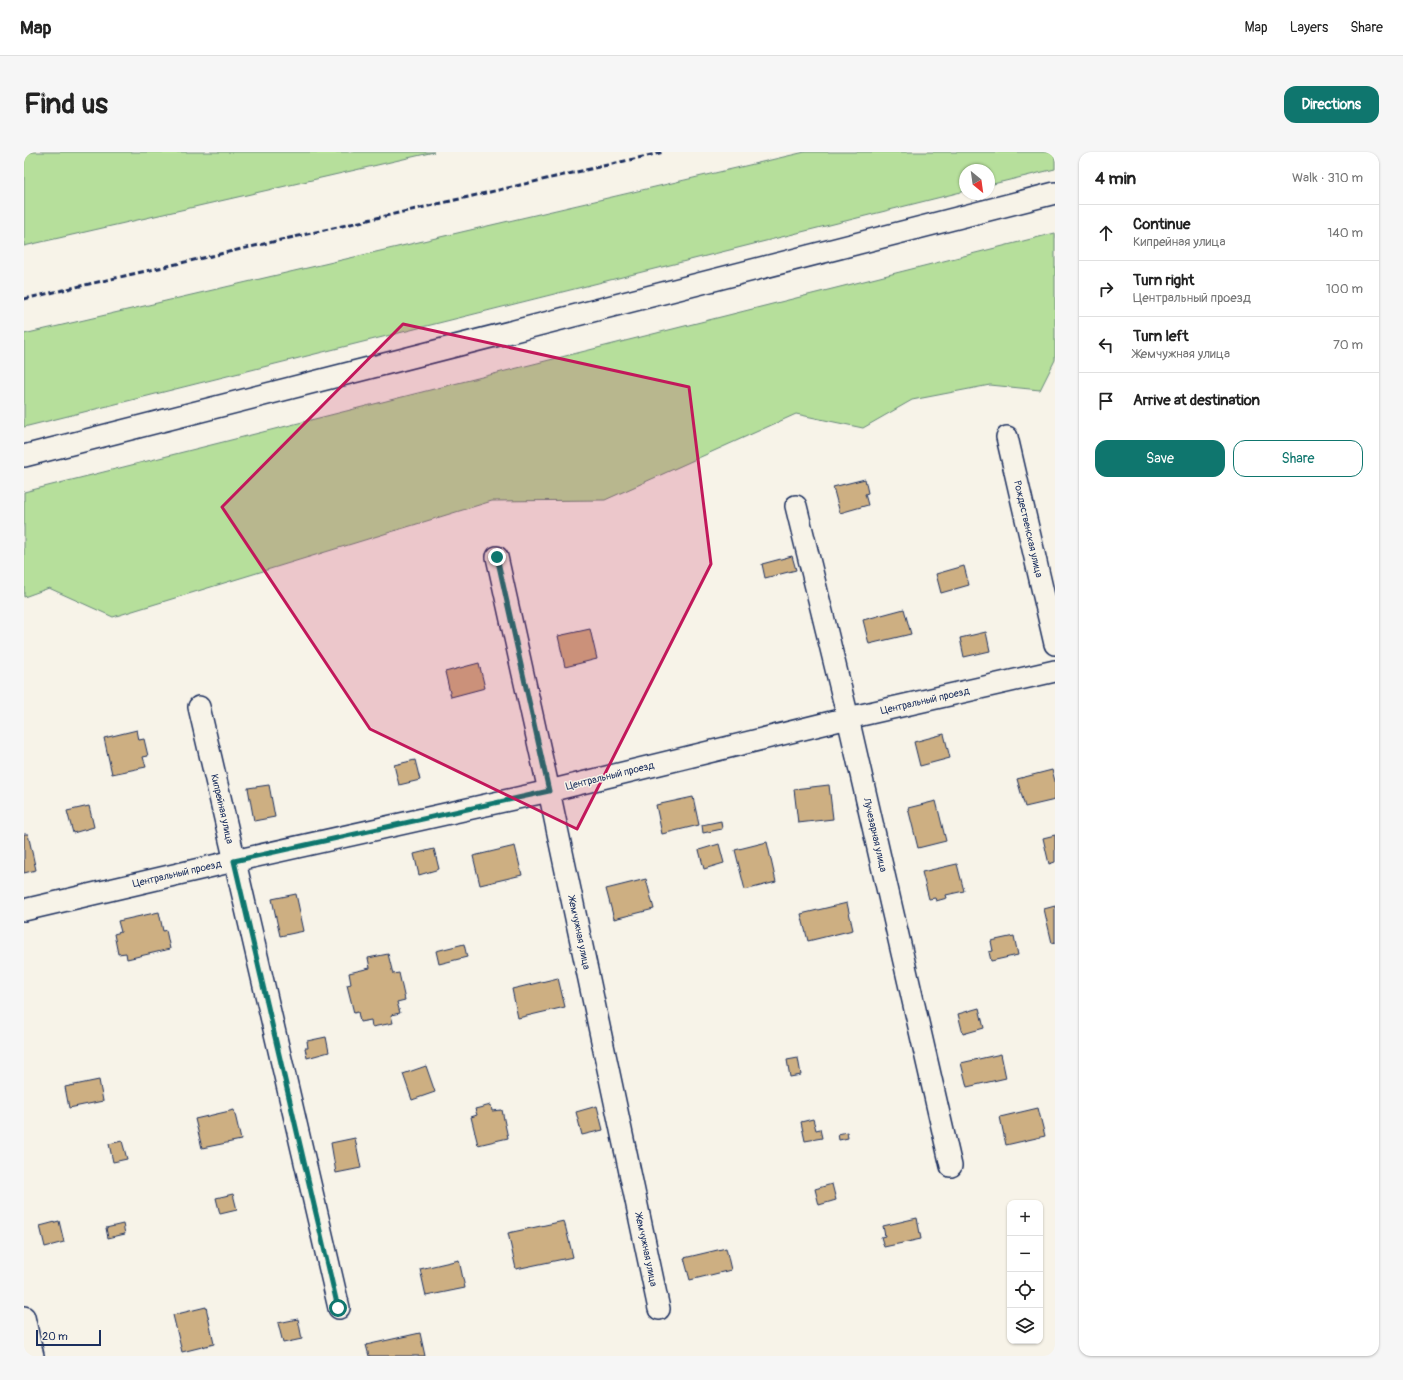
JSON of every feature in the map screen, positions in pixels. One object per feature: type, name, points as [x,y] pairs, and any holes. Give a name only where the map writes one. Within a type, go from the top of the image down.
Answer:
[{"type":"street","points":[[24,456],[1055,193]]},
{"type":"street","name":"Рождественская улица","points":[[1007,437],[1055,644]]},
{"type":"street","name":"Лучезарная улица","points":[[796,506],[848,718],[951,1166]]},
{"type":"street","name":"Жемчужная улица","points":[[497,557],[549,791],[659,1309]]},
{"type":"street","name":"Центральный проезд","points":[[24,910],[234,861],[549,791],[848,718],[1055,671]]},
{"type":"street","name":"Кипрейная улица","points":[[199,707],[338,1308]]},
{"type":"street","points":[[24,1317],[33,1356]]},
{"type":"highlighted area","points":[[403,324],[689,387],[711,564],[577,829],[370,729],[222,507]]},
{"type":"green space","points":[[24,152],[434,152],[24,246]]},
{"type":"green space","points":[[805,152],[1055,152],[1055,169],[995,184],[995,164],[959,164],[959,193],[24,427],[24,334]]},
{"type":"green space","points":[[1055,233],[1055,360],[1040,390],[990,385],[912,400],[863,428],[796,414],[605,500],[492,501],[113,617],[49,588],[24,597],[24,492]]},
{"type":"building","points":[[865,479],[868,493],[865,494],[868,505],[840,513],[833,487]]},
{"type":"building","points":[[792,556],[796,570],[765,578],[762,564]]},
{"type":"building","points":[[964,566],[969,585],[941,593],[936,574]]},
{"type":"building","points":[[904,609],[911,634],[869,644],[863,620]]},
{"type":"building","points":[[590,629],[597,659],[565,667],[558,636]]},
{"type":"building","points":[[986,632],[990,651],[964,657],[960,638]]},
{"type":"building","points":[[479,663],[485,688],[451,697],[445,672]]},
{"type":"building","points":[[137,730],[139,740],[144,739],[148,756],[143,757],[146,767],[112,774],[104,738]]},
{"type":"building","points":[[944,734],[950,758],[920,766],[914,742]]},
{"type":"building","points":[[415,760],[420,780],[399,785],[394,765]]},
{"type":"building","points":[[1052,770],[1055,781],[1055,800],[1025,807],[1017,779]]},
{"type":"building","points":[[269,785],[275,817],[254,821],[248,788]]},
{"type":"building","points":[[829,785],[833,819],[798,823],[794,789]]},
{"type":"building","points":[[693,797],[699,825],[662,834],[656,805]]},
{"type":"building","points":[[936,801],[946,841],[918,848],[908,808]]},
{"type":"building","points":[[89,806],[94,827],[73,833],[67,811]]},
{"type":"building","points":[[721,821],[722,829],[703,833],[702,825]]},
{"type":"building","points":[[24,834],[28,834],[36,870],[24,873]]},
{"type":"building","points":[[1055,835],[1055,862],[1049,864],[1043,838]]},
{"type":"building","points":[[767,842],[776,882],[745,890],[735,850]]},
{"type":"building","points":[[719,844],[724,863],[704,869],[699,850]]},
{"type":"building","points":[[515,846],[522,875],[480,885],[473,856]]},
{"type":"building","points":[[434,849],[439,869],[419,875],[414,854]]},
{"type":"building","points":[[957,864],[964,891],[946,895],[947,898],[936,901],[935,898],[929,899],[922,872]]},
{"type":"building","points":[[646,879],[654,909],[614,919],[606,889]]},
{"type":"building","points":[[296,894],[304,931],[280,936],[272,899]]},
{"type":"building","points":[[847,903],[853,930],[808,941],[801,914]]},
{"type":"building","points":[[1055,906],[1055,942],[1052,943],[1044,909]]},
{"type":"building","points":[[159,912],[163,931],[166,930],[170,949],[127,959],[126,953],[118,954],[114,934],[121,932],[118,921]]},
{"type":"building","points":[[1014,936],[1018,955],[991,961],[989,952],[993,951],[991,941]]},
{"type":"building","points":[[464,944],[467,957],[439,964],[436,951]]},
{"type":"building","points":[[388,954],[393,974],[399,973],[405,1000],[397,1002],[400,1013],[391,1015],[393,1023],[372,1027],[371,1020],[360,1022],[358,1012],[354,1013],[347,985],[351,984],[349,973],[370,968],[368,958]]},
{"type":"building","points":[[558,978],[565,1007],[518,1018],[512,989]]},
{"type":"building","points":[[979,1008],[984,1028],[963,1034],[958,1014]]},
{"type":"building","points":[[326,1037],[329,1052],[307,1058],[305,1048],[308,1048],[307,1041]]},
{"type":"building","points":[[1001,1054],[1006,1078],[967,1087],[961,1063]]},
{"type":"building","points":[[798,1058],[801,1075],[790,1077],[787,1060]]},
{"type":"building","points":[[426,1066],[435,1092],[412,1100],[403,1074]]},
{"type":"building","points":[[99,1080],[103,1101],[69,1108],[65,1087]]},
{"type":"building","points":[[491,1105],[492,1111],[502,1110],[508,1138],[478,1145],[471,1117],[477,1115],[475,1109]]},
{"type":"building","points":[[597,1106],[603,1130],[582,1135],[576,1112]]},
{"type":"building","points":[[1038,1108],[1045,1136],[1006,1145],[1000,1117]]},
{"type":"building","points":[[234,1110],[241,1140],[202,1148],[195,1119]]},
{"type":"building","points":[[813,1119],[816,1130],[820,1129],[822,1138],[805,1141],[801,1122]]},
{"type":"building","points":[[847,1132],[848,1138],[839,1140],[838,1134]]},
{"type":"building","points":[[355,1138],[361,1168],[336,1173],[331,1143]]},
{"type":"building","points":[[122,1141],[127,1159],[113,1162],[109,1144]]},
{"type":"building","points":[[832,1184],[836,1200],[819,1205],[815,1189]]},
{"type":"building","points":[[233,1194],[237,1210],[220,1214],[216,1198]]},
{"type":"building","points":[[917,1218],[921,1239],[884,1247],[881,1237],[885,1236],[883,1226]]},
{"type":"building","points":[[59,1221],[64,1242],[45,1247],[40,1226]]},
{"type":"building","points":[[564,1221],[573,1257],[516,1269],[508,1233]]},
{"type":"building","points":[[123,1224],[125,1234],[108,1238],[106,1228]]},
{"type":"building","points":[[726,1248],[731,1270],[690,1280],[684,1258]]},
{"type":"building","points":[[459,1260],[465,1288],[426,1296],[420,1269]]},
{"type":"building","points":[[206,1307],[214,1344],[182,1352],[173,1315]]},
{"type":"building","points":[[298,1319],[302,1339],[283,1343],[278,1323]]},
{"type":"building","points":[[420,1333],[425,1356],[369,1356],[366,1345]]},
{"type":"railway","points":[[24,299],[664,152]]},
{"type":"route","points":[[338,1308],[234,861],[549,791],[497,557]]}]
